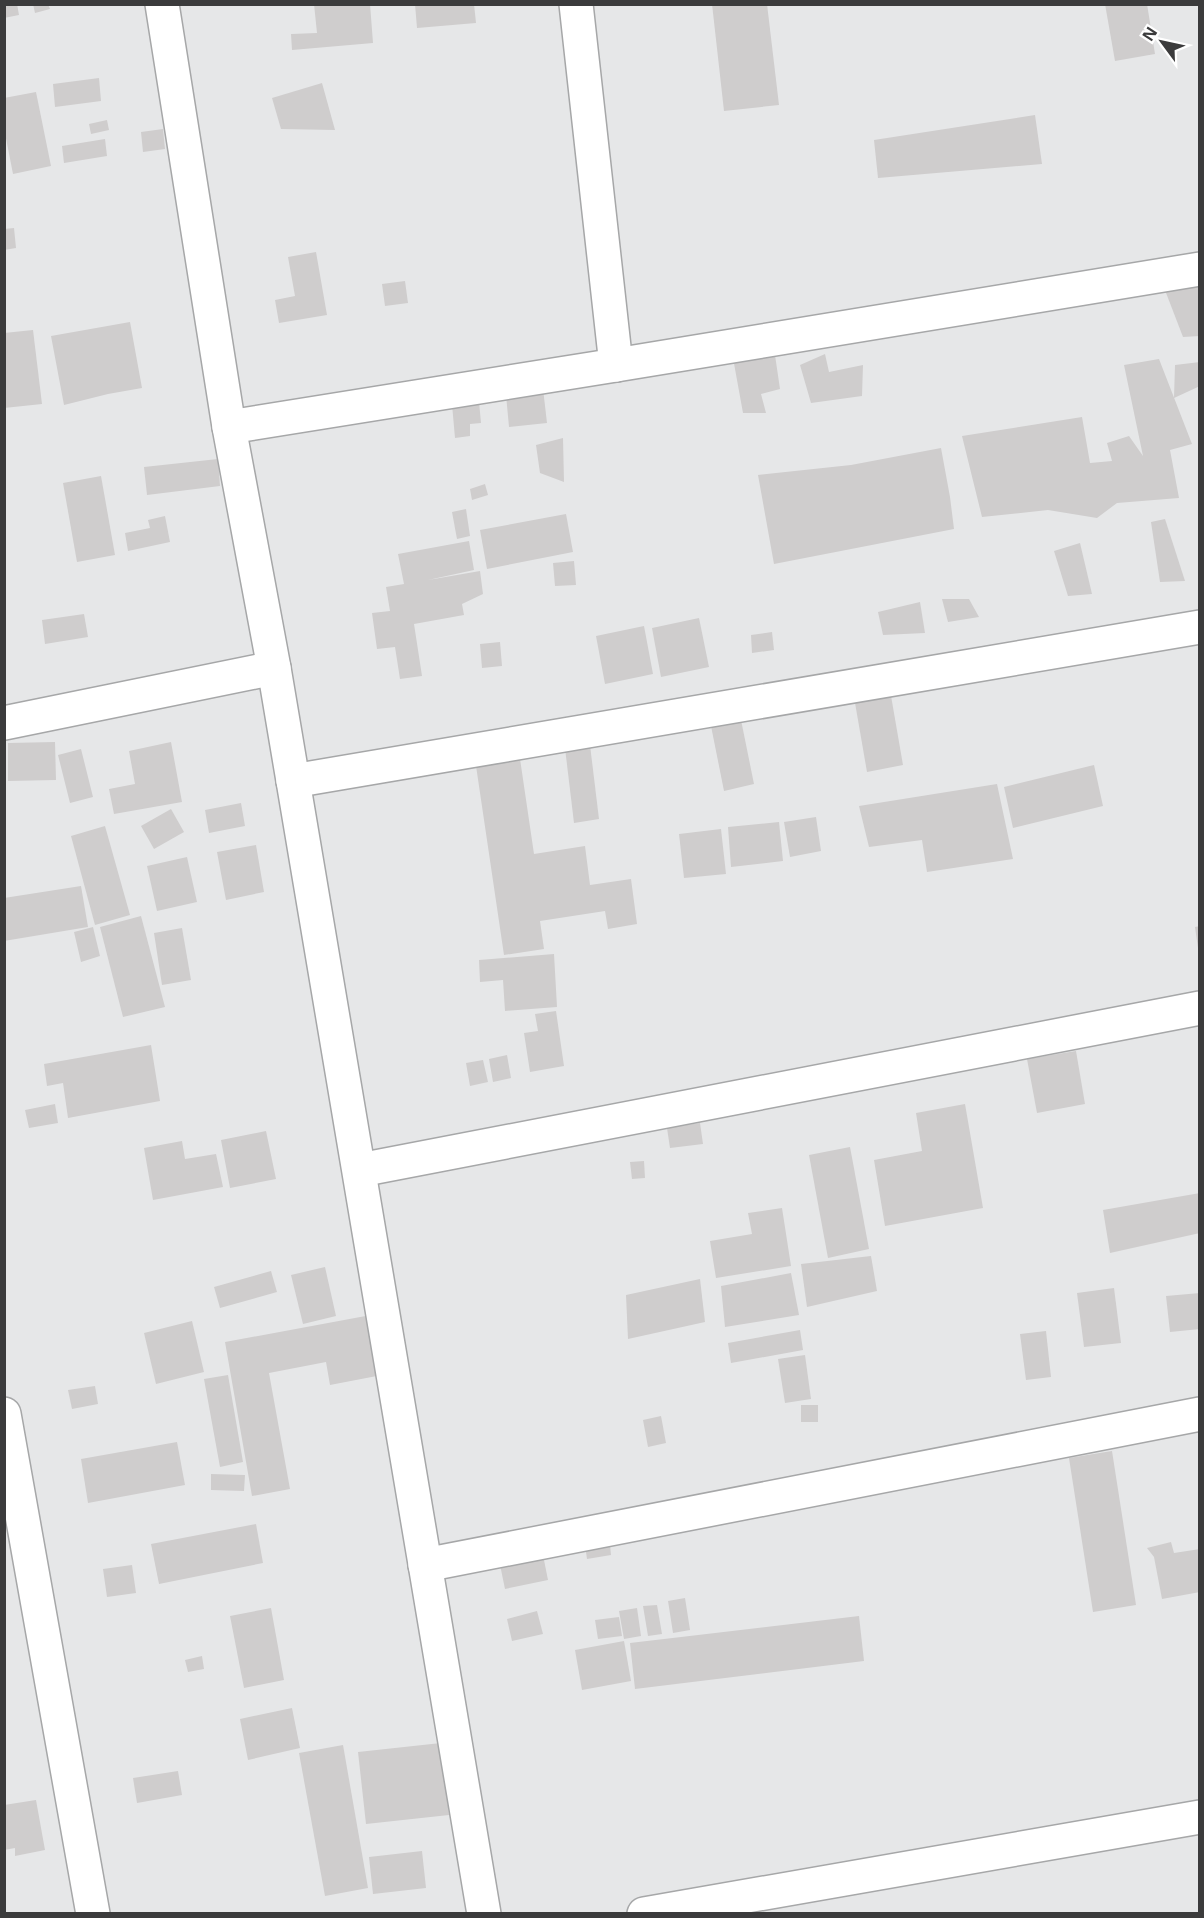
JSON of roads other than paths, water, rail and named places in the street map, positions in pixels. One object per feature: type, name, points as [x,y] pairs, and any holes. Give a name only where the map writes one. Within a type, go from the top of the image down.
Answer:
[{"type":"street","points":[[162,4],[229,427],[274,668],[484,1914]]},
{"type":"street","points":[[576,4],[616,365]]},
{"type":"street","points":[[229,427],[1200,268]]},
{"type":"street","points":[[293,781],[1200,627]]},
{"type":"street","points":[[4,723],[274,668]]},
{"type":"street","points":[[360,1170],[1200,1008]]},
{"type":"street","points":[[4,1414],[93,1914]]},
{"type":"street","points":[[425,1565],[1200,1414]]},
{"type":"street","points":[[644,1914],[1200,1817]]}]
